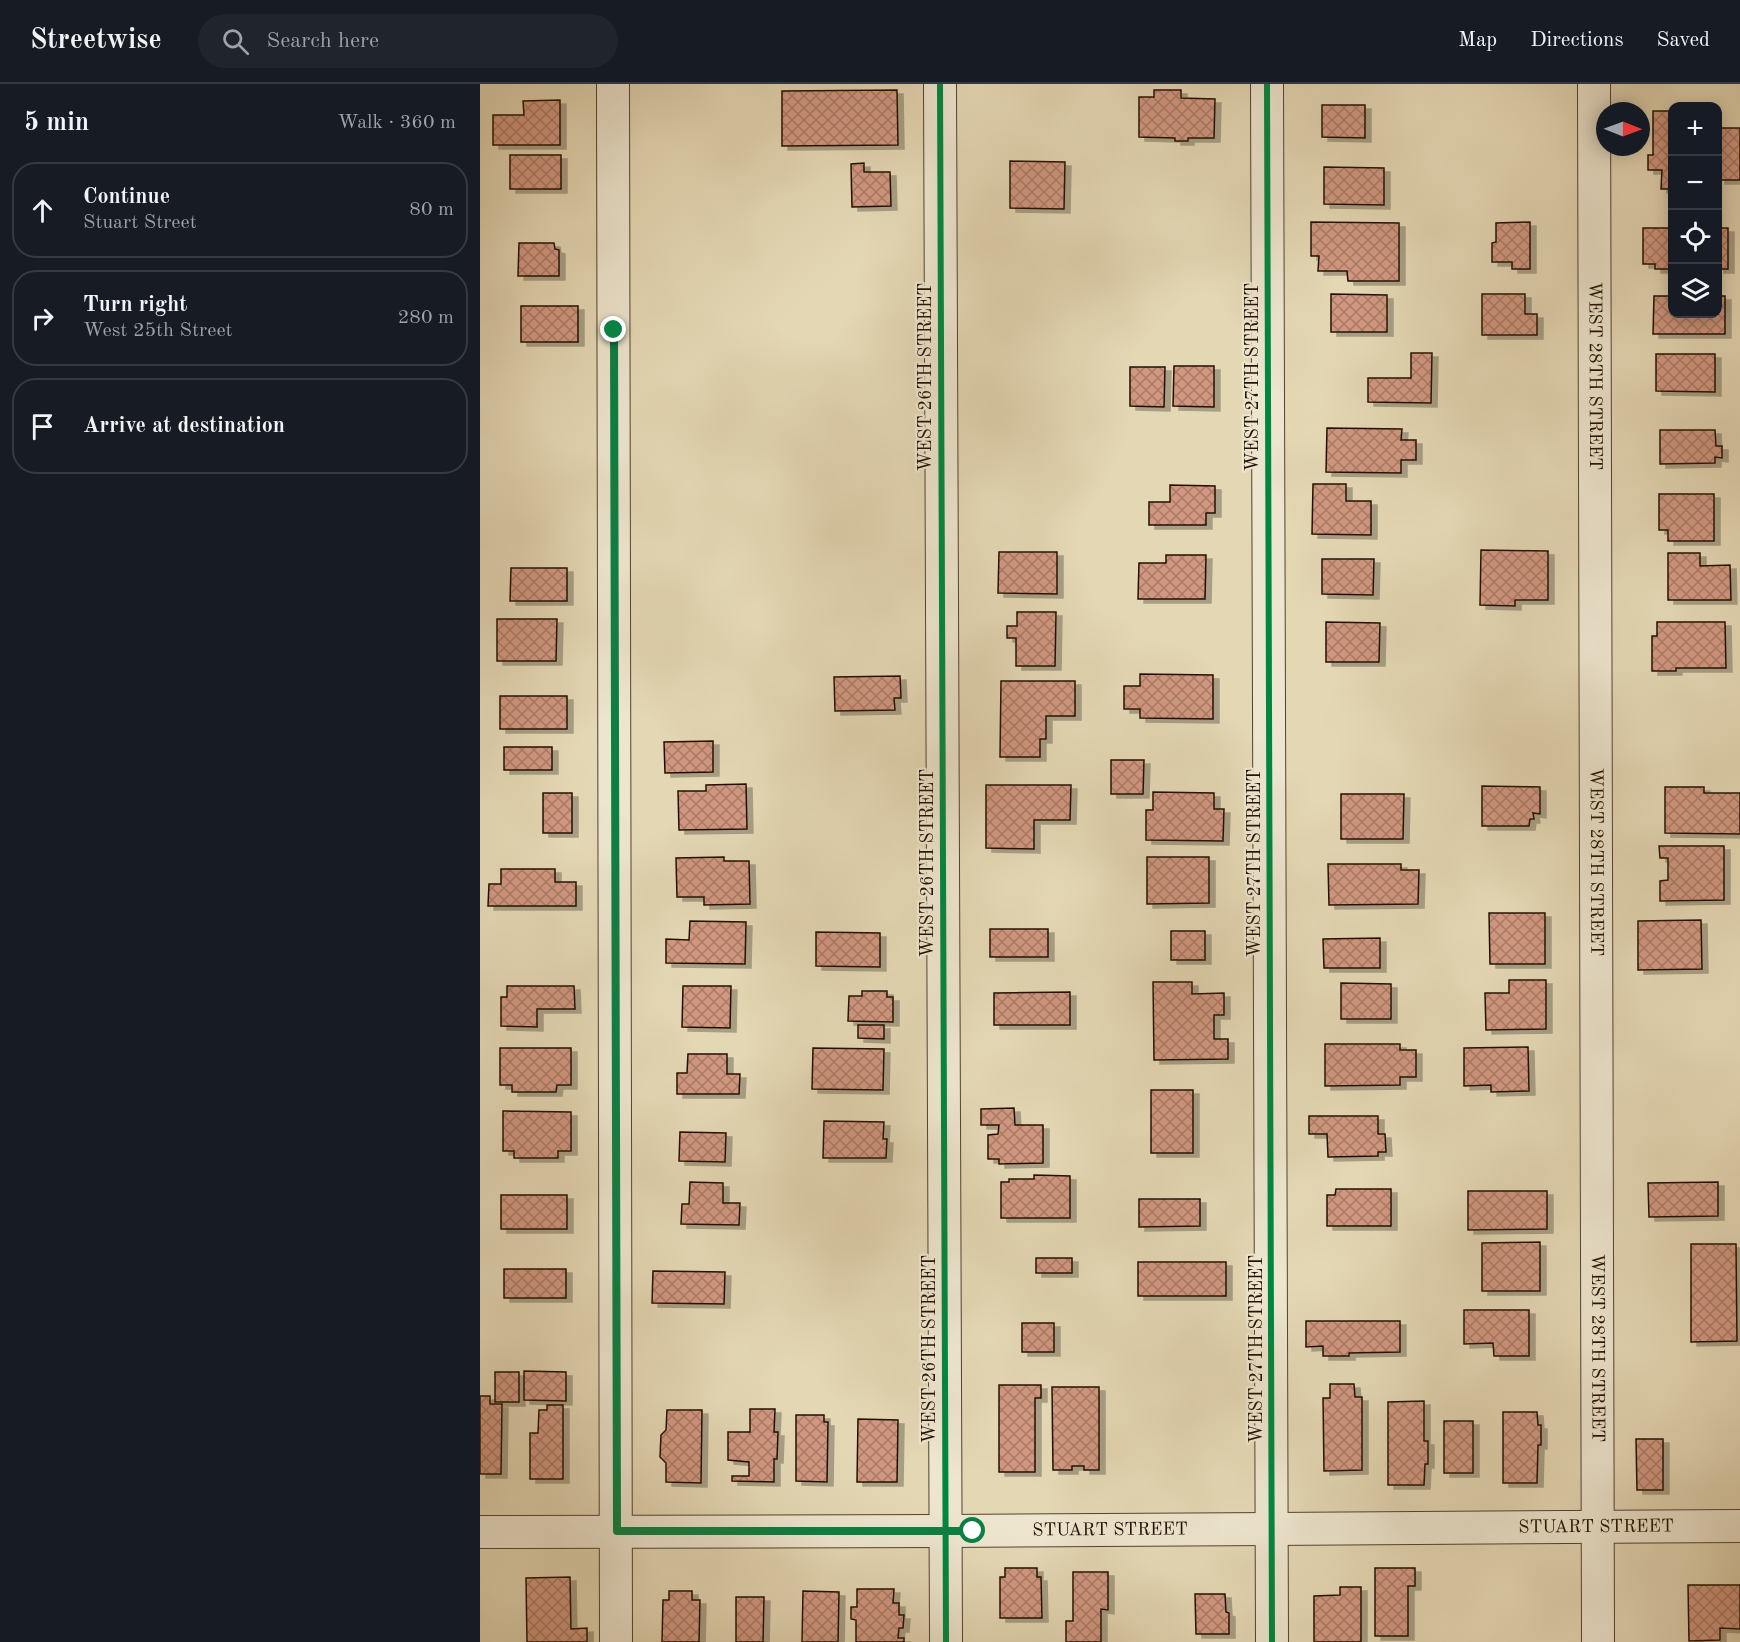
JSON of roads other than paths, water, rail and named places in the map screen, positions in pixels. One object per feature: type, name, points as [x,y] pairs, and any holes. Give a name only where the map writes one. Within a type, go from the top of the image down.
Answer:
[{"type":"street","points":[[613,84],[616,1642]]},
{"type":"street","name":"WEST 26TH STREET","points":[[940,84],[946,1642]]},
{"type":"street","name":"WEST 27TH STREET","points":[[1267,84],[1272,1642]]},
{"type":"street","name":"WEST 28TH STREET","points":[[1594,84],[1598,1642]]},
{"type":"street","name":"STUART STREET","points":[[480,1532],[1740,1526]]}]
